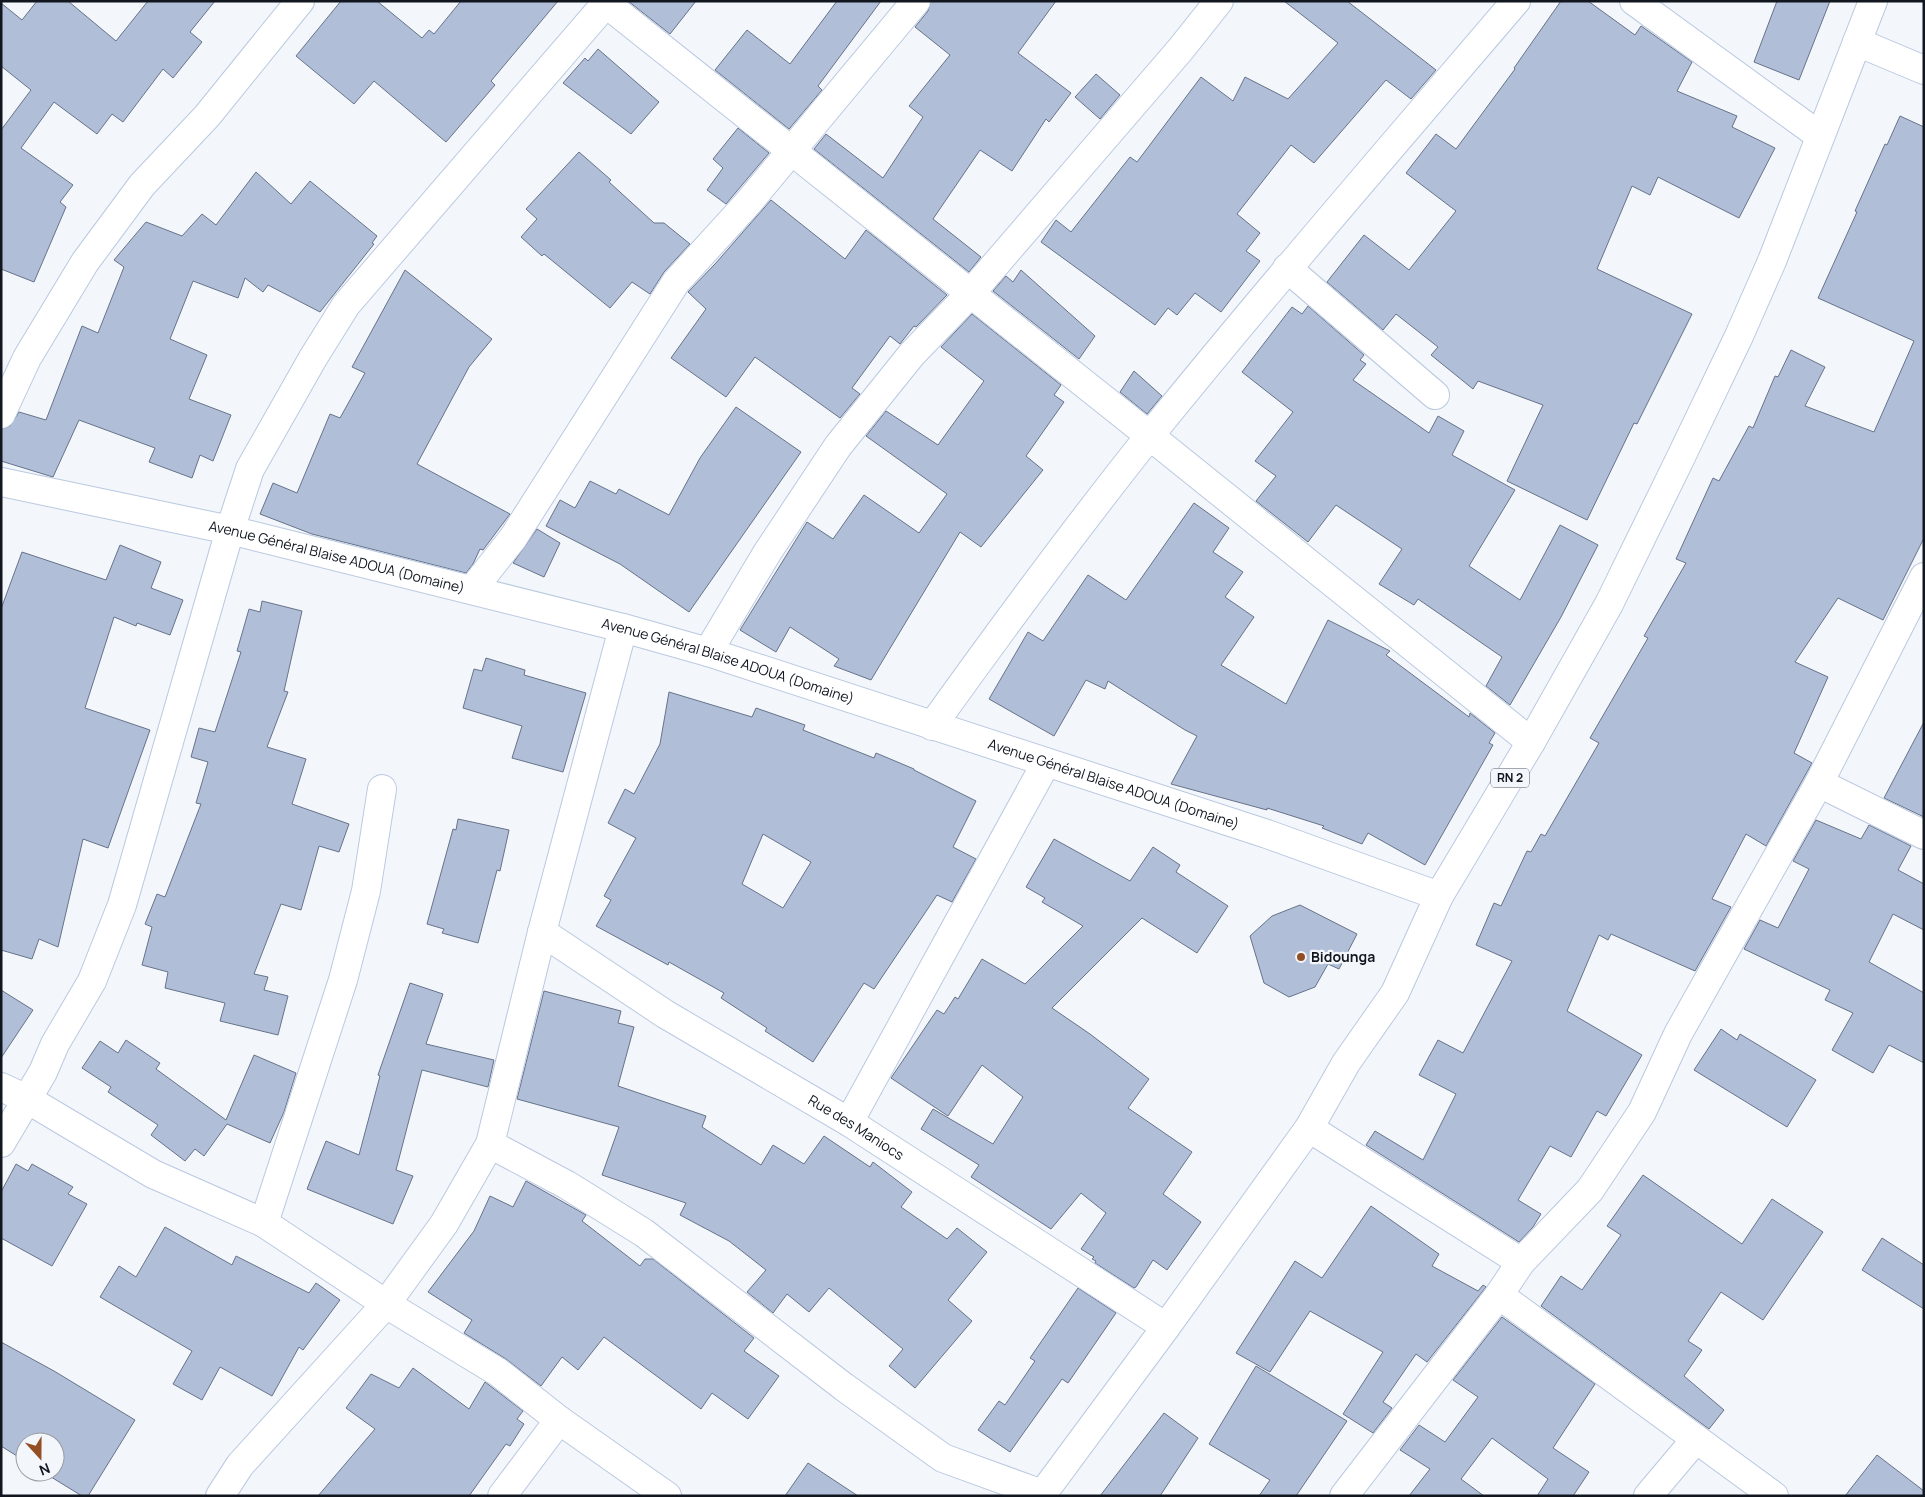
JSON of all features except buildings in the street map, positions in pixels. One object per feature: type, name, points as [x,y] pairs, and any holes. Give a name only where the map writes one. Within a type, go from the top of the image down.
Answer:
[{"type":"main road","points":[[1,414],[27,358],[85,262],[142,185],[206,116],[300,1]]},
{"type":"main road","points":[[472,590],[513,538],[676,282],[748,203],[916,1]]},
{"type":"main road","points":[[708,652],[767,553],[838,446],[912,354],[970,294],[1180,50],[1219,1]]},
{"type":"main road","points":[[932,726],[1017,608],[1150,436],[1287,268],[1516,1]]},
{"type":"main road","points":[[1634,1],[1820,136]]},
{"type":"main road","name":"RN 2","points":[[1042,1495],[1166,1327],[1308,1128],[1346,1064],[1395,994],[1439,896],[1531,742],[1609,604],[1684,452],[1739,336],[1768,269],[1873,1]]},
{"type":"main road","points":[[1,1143],[44,1072],[55,1044],[92,981],[122,905],[230,530],[250,469],[313,358],[346,305],[606,2],[790,152],[1150,436],[1531,742]]},
{"type":"main road","points":[[1857,42],[1924,70]]},
{"type":"main road","points":[[1287,268],[1435,395]]},
{"type":"main road","name":"Avenue Général Blaise ADOUA (Domaine)","points":[[1,482],[230,530],[623,628],[708,652],[1267,834],[1439,896]]},
{"type":"main road","points":[[1344,1496],[1499,1296],[1521,1262],[1590,1190],[1642,1112],[1678,1034],[1819,784],[1924,577]]},
{"type":"main road","points":[[220,1496],[240,1465],[386,1304],[444,1224],[490,1144],[542,932],[623,628]]},
{"type":"main road","points":[[848,1122],[1046,763]]},
{"type":"main road","points":[[1819,784],[1924,835]]},
{"type":"main road","points":[[264,1223],[343,980],[366,891],[382,789]]},
{"type":"main road","name":"Rue des Maniocs","points":[[542,932],[665,1014],[848,1122],[1166,1327]]},
{"type":"main road","points":[[1,1087],[27,1099],[153,1174],[264,1223],[386,1304],[498,1372],[559,1420],[667,1496]]},
{"type":"main road","points":[[1308,1128],[1521,1262]]},
{"type":"main road","points":[[490,1144],[567,1185],[644,1233],[844,1387],[943,1458],[1042,1495]]},
{"type":"main road","points":[[1499,1296],[1774,1496]]},
{"type":"main road","points":[[502,1496],[559,1420]]},
{"type":"main road","points":[[1648,1496],[1696,1439]]},
{"type":"place","name":"Bidounga","points":[[1301,957]]}]
